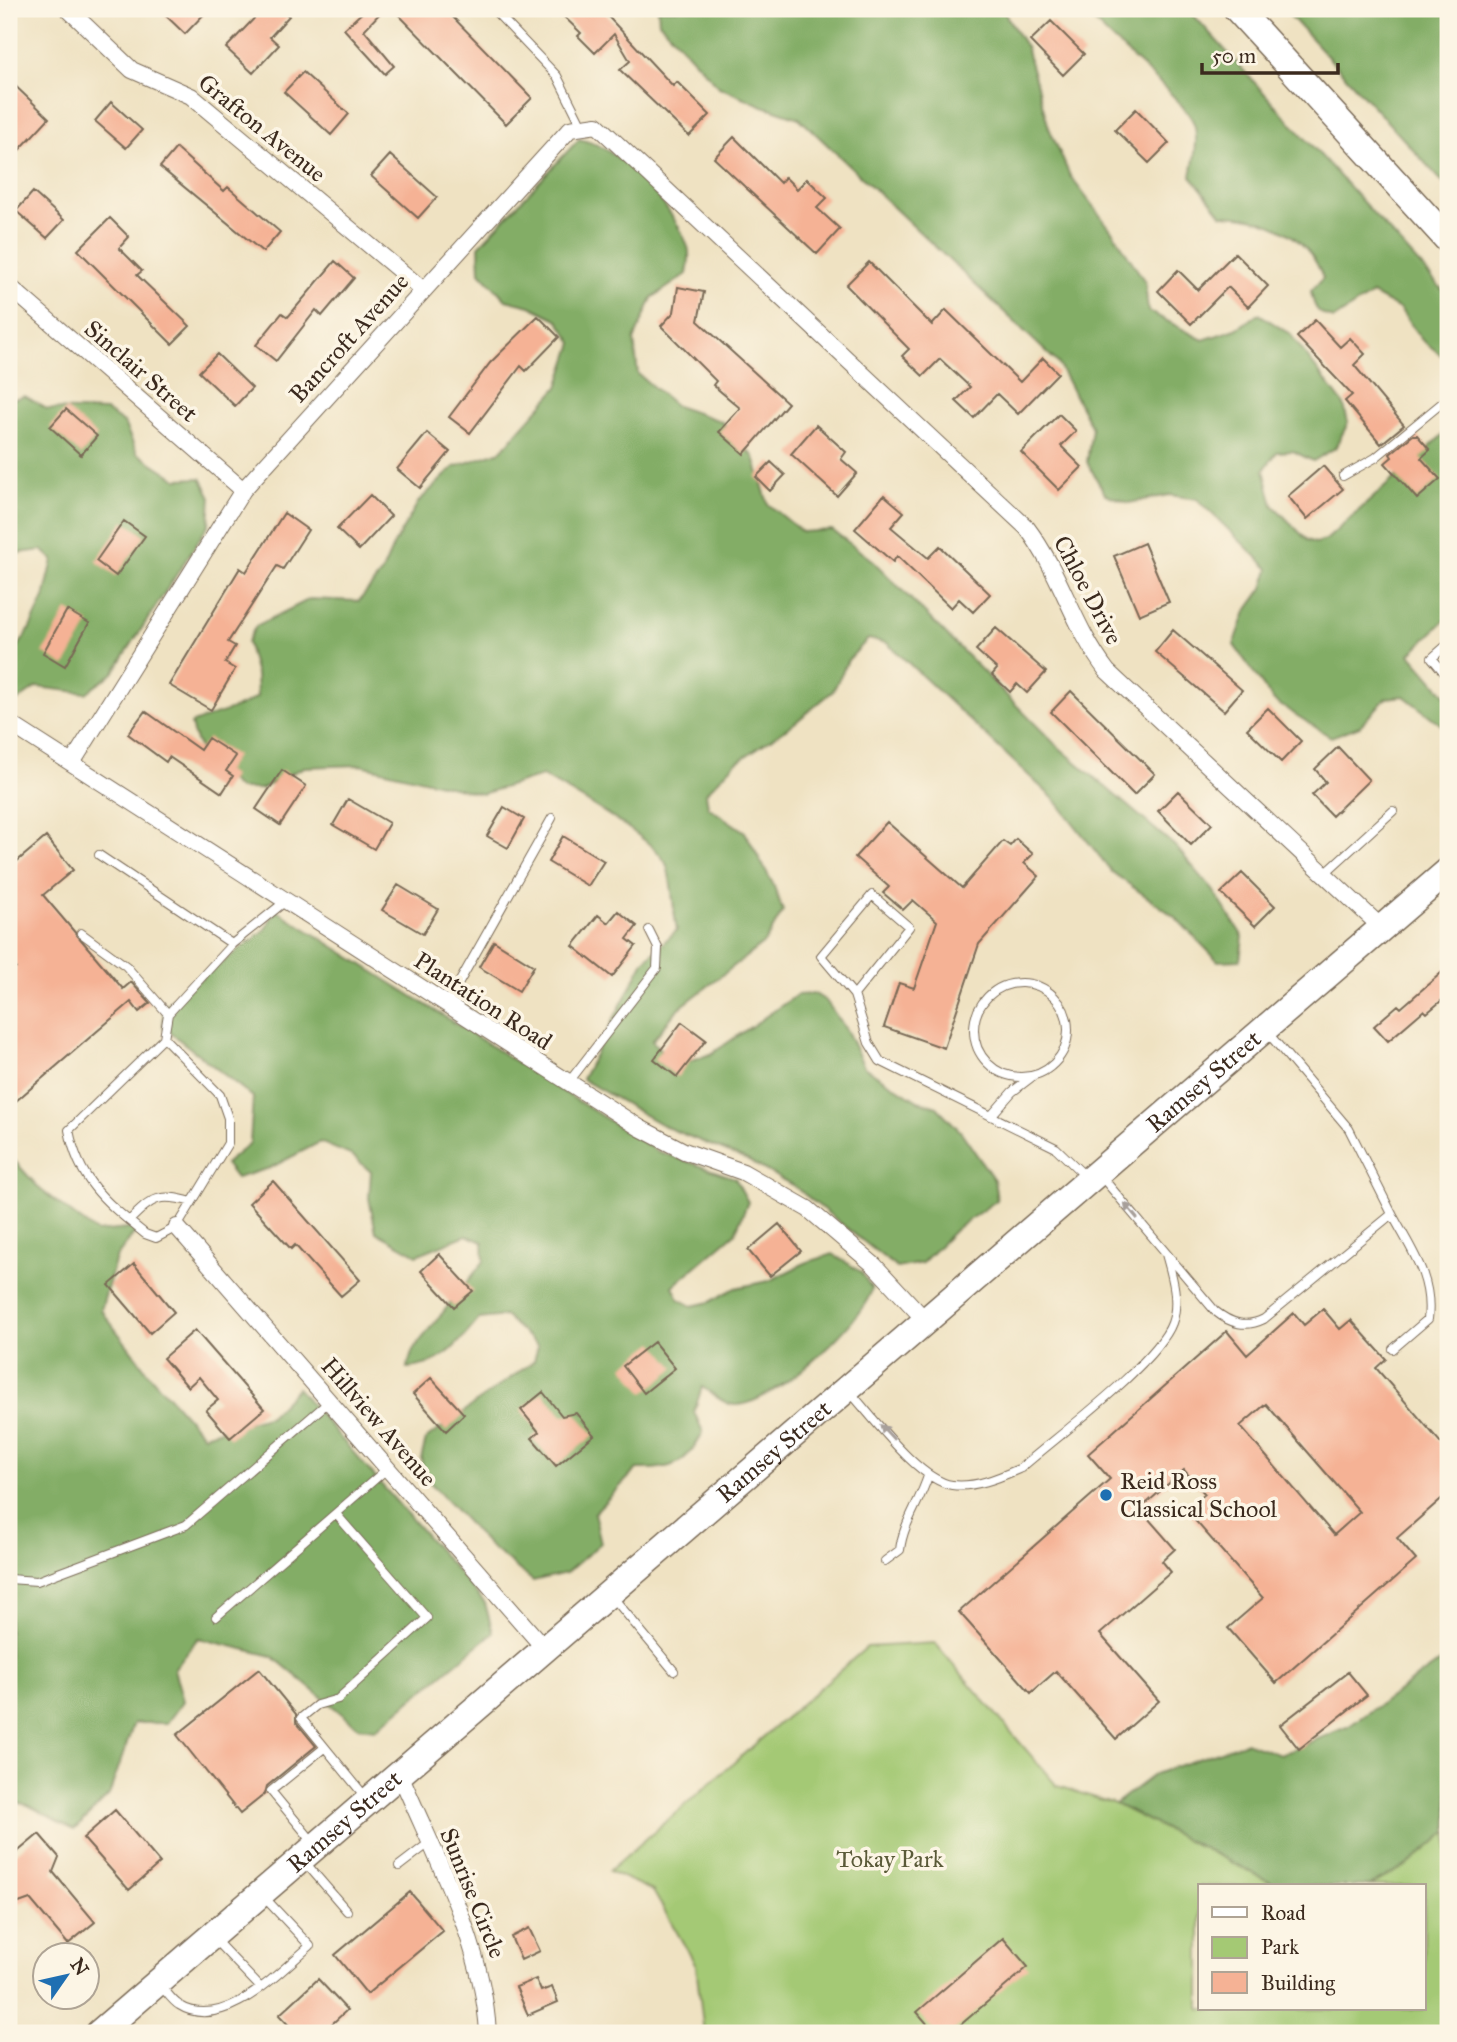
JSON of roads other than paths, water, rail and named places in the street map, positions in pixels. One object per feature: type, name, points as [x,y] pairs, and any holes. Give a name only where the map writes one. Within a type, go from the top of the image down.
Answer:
[{"type":"main road","points":[[1237,9],[1448,240]]},
{"type":"main road","name":"Ramsey Street","points":[[109,2030],[158,1983],[309,1852],[1448,872]]},
{"type":"street","name":"Grafton Avenue","points":[[68,9],[132,70],[191,96],[423,290]]},
{"type":"street","name":"Chloe Drive","points":[[582,126],[597,125],[1027,528],[1055,569],[1080,630],[1107,671],[1381,927]]},
{"type":"street","name":"Bancroft Avenue","points":[[72,763],[243,490],[570,129],[582,126]]},
{"type":"street","name":"Sinclair Street","points":[[9,286],[243,490]]},
{"type":"street","name":"Plantation Road","points":[[9,723],[640,1128],[684,1151],[743,1172],[808,1209],[874,1265],[925,1320]]},
{"type":"street","name":"Hillview Avenue","points":[[177,1227],[545,1648]]},
{"type":"street","name":"Sunrise Circle","points":[[400,1774],[478,1965],[484,1988],[488,2033]]},
{"type":"lane","points":[[493,9],[557,76],[582,126]]},
{"type":"lane","points":[[1343,476],[1375,458],[1448,398]]},
{"type":"lane","points":[[1448,644],[1432,658],[1448,677]]},
{"type":"lane","points":[[1324,874],[1393,811]]},
{"type":"lane","points":[[446,1005],[552,818]]},
{"type":"lane","points":[[99,855],[232,944]]},
{"type":"lane","points":[[854,995],[909,927],[872,895],[821,956],[854,995],[869,1043],[880,1061],[1056,1148],[1093,1175],[1165,1251],[1215,1311],[1238,1324],[1253,1324],[1264,1319],[1392,1214]]},
{"type":"lane","points":[[164,1038],[220,1095],[228,1118],[228,1143],[177,1227],[156,1238],[130,1221],[92,1187],[75,1158],[69,1130],[164,1038],[168,1014],[232,944],[287,900]]},
{"type":"lane","points":[[568,1083],[657,968],[658,948],[649,930]]},
{"type":"lane","points":[[80,933],[127,965],[168,1014]]},
{"type":"lane","points":[[991,1116],[1012,1092],[1049,1068],[1060,1056],[1068,1026],[1063,1010],[1048,993],[1027,983],[997,989],[978,1012],[974,1026],[975,1042],[992,1067],[1020,1077],[1036,1075]]},
{"type":"lane","points":[[1264,1028],[1349,1129],[1423,1272],[1430,1297],[1428,1320],[1393,1349]]},
{"type":"lane","points":[[130,1221],[157,1198],[170,1196],[192,1202]]},
{"type":"lane","points":[[846,1388],[928,1476],[952,1485],[975,1484],[1021,1468],[1147,1359],[1172,1323],[1175,1284],[1165,1251]]},
{"type":"lane","points":[[9,1579],[37,1581],[186,1525],[331,1400]]},
{"type":"lane","points":[[216,1617],[389,1467]]},
{"type":"lane","points":[[886,1561],[900,1550],[902,1532],[921,1497],[928,1476]]},
{"type":"lane","points":[[336,1514],[427,1618],[338,1699],[317,1705],[300,1717],[368,1801]]},
{"type":"lane","points":[[609,1593],[674,1671]]},
{"type":"lane","points":[[324,1748],[271,1791],[347,1911]]},
{"type":"lane","points":[[399,1867],[429,1843]]},
{"type":"lane","points":[[158,1983],[178,2005],[198,2011],[228,2008],[246,1999],[310,1946],[261,1894]]},
{"type":"lane","points":[[212,1936],[260,1987]]},
{"type":"place","name":"Reid Ross Classical School","points":[[1106,1495]]},
{"type":"park label","name":"Tokay Park","points":[[890,1859]]}]
